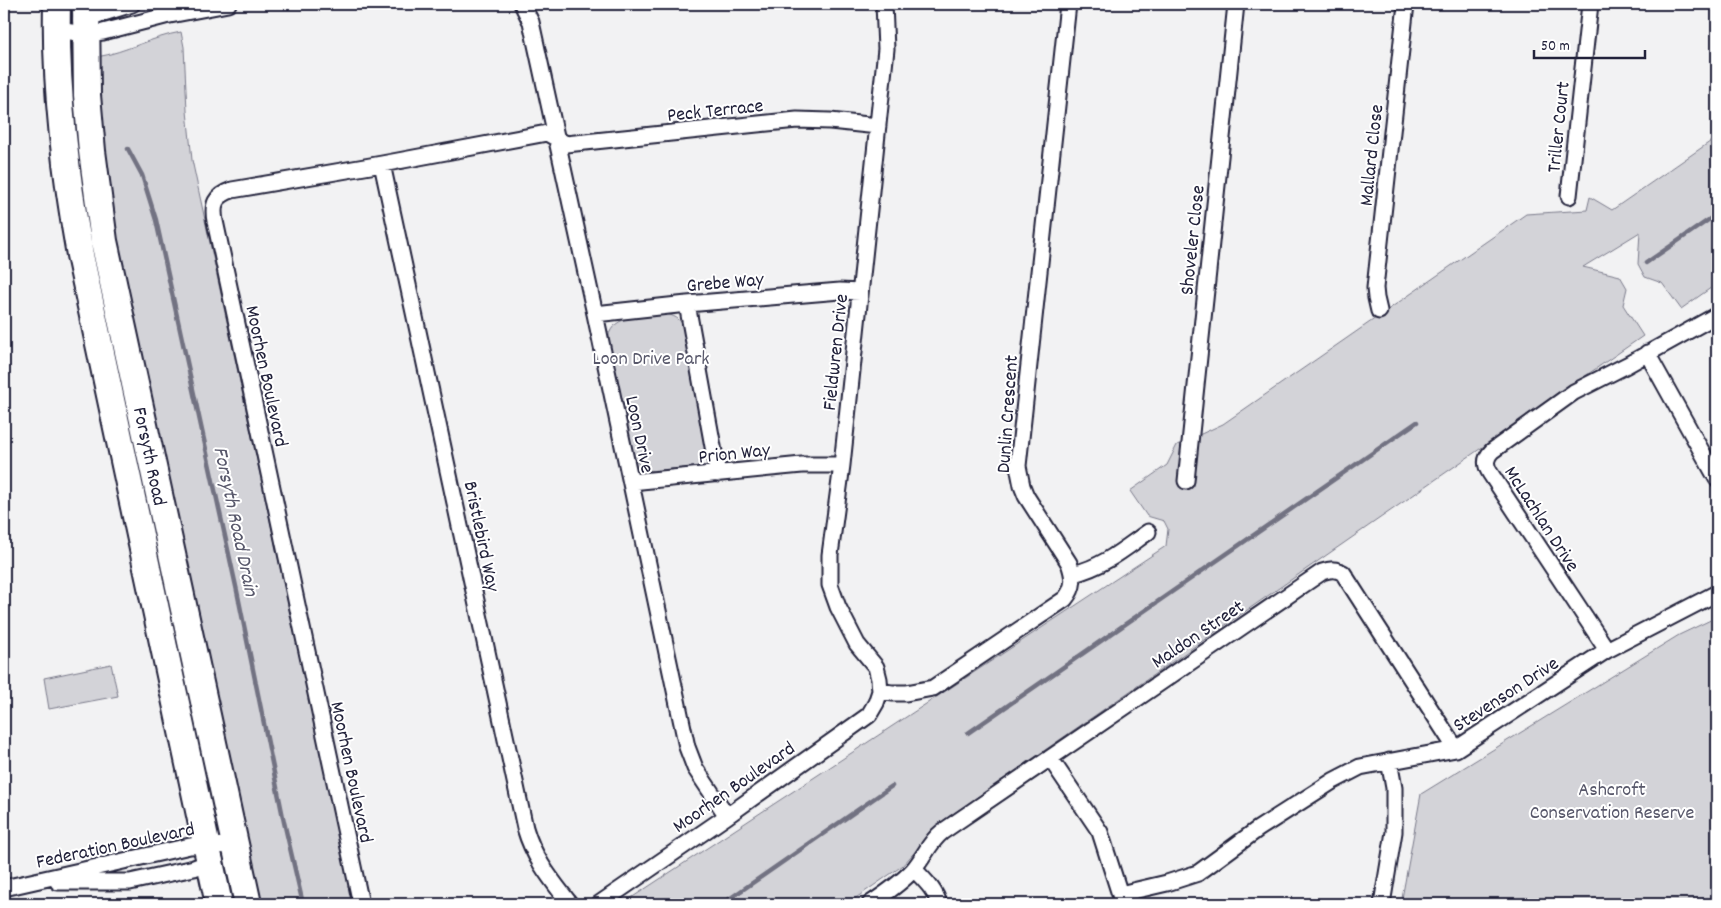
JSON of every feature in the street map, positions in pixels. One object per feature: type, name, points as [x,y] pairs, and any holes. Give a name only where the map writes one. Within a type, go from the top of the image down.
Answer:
[{"type":"highway","name":"Forsyth Road","points":[[57,4],[61,129],[70,199],[80,255],[219,904]]},
{"type":"highway","name":"Forsyth Road","points":[[85,19],[86,72],[92,151],[104,241],[248,904]]},
{"type":"street","points":[[57,30],[132,4]]},
{"type":"street","points":[[85,19],[228,4]]},
{"type":"street","name":"Loon Drive","points":[[522,4],[531,22],[557,139],[687,747],[695,768],[727,816]]},
{"type":"street","name":"Loon Drive","points":[[531,22],[533,4]]},
{"type":"street","name":"Fieldwren Drive","points":[[880,691],[876,667],[857,644],[838,607],[830,585],[830,555],[842,465],[886,49],[884,4]]},
{"type":"street","name":"Dunlin Crescent","points":[[1068,4],[1018,466],[1026,496],[1061,550],[1073,574]]},
{"type":"street","name":"Shoveler Close","points":[[1186,481],[1236,4]]},
{"type":"street","name":"Mallard Close","points":[[1379,310],[1375,294],[1406,4]]},
{"type":"street","name":"Triller Court","points":[[1569,196],[1590,4]]},
{"type":"street","name":"Peck Terrace","points":[[557,139],[566,144],[815,120],[878,126]]},
{"type":"street","name":"Moorhen Boulevard","points":[[361,904],[213,210],[214,203],[225,192],[232,190],[547,133],[557,139]]},
{"type":"street","name":"Bristlebird Way","points":[[382,164],[525,828],[530,845],[538,861],[570,904]]},
{"type":"street","name":"Grebe Way","points":[[595,314],[840,291],[860,292]]},
{"type":"street","points":[[687,304],[718,474]]},
{"type":"street","name":"McLachlan Drive","points":[[1607,650],[1490,473],[1486,460],[1492,451],[1574,392],[1717,315]]},
{"type":"street","points":[[1647,353],[1717,479]]},
{"type":"street","name":"Prion Way","points":[[631,482],[802,464],[842,465]]},
{"type":"street","points":[[880,691],[906,693],[933,688],[1065,599],[1072,588],[1073,574],[1096,567],[1110,560],[1148,532]]},
{"type":"street","name":"Maldon Street","points":[[870,904],[892,889],[914,869],[936,837],[1322,572],[1330,569],[1344,573],[1456,749]]},
{"type":"street","name":"Stevenson Drive","points":[[1122,899],[1198,873],[1258,829],[1333,781],[1360,767],[1456,749],[1607,650],[1717,593]]},
{"type":"street","name":"Moorhen Boulevard","points":[[598,904],[727,816],[869,715],[876,704],[880,691]]},
{"type":"street","points":[[1050,758],[1100,832],[1122,899]]},
{"type":"street","points":[[1382,904],[1394,832],[1394,788],[1389,761]]},
{"type":"street","name":"Federation Boulevard","points":[[4,888],[190,846],[208,854]]},
{"type":"street","name":"Federation Boulevard","points":[[27,883],[130,882],[194,868],[208,854],[236,846]]},
{"type":"street","points":[[914,869],[928,884],[937,898],[938,904]]},
{"type":"green space","points":[[181,32],[184,47],[187,111],[192,160],[353,904],[256,904],[113,241],[97,57]]},
{"type":"green space","points":[[1717,137],[1717,289],[1715,285],[1681,309],[1662,283],[1645,277],[1638,264],[1640,232],[1583,267],[1620,276],[1627,288],[1623,305],[1643,336],[944,820],[902,866],[847,904],[622,904],[1166,546],[1168,529],[1164,521],[1147,516],[1130,491],[1167,465],[1177,445],[1223,424],[1526,214],[1587,210],[1590,197],[1612,210]]},
{"type":"green space","name":"Loon Drive Park","points":[[664,314],[677,318],[684,328],[706,451],[704,459],[696,467],[650,471],[641,468],[633,455],[608,338],[616,324],[623,320],[639,316]]},
{"type":"green space","name":"Ashcroft Conservation Reserve","points":[[1717,617],[1717,904],[1401,904],[1421,794],[1679,635]]},
{"type":"green space","points":[[111,664],[118,696],[49,709],[44,678]]},
{"type":"waterway","name":"Forsyth Road Drain","points":[[128,149],[142,175],[156,220],[303,904]]},
{"type":"waterway","points":[[1646,263],[1717,214]]},
{"type":"waterway","points":[[968,733],[1417,422]]},
{"type":"waterway","points":[[722,904],[892,786]]}]
